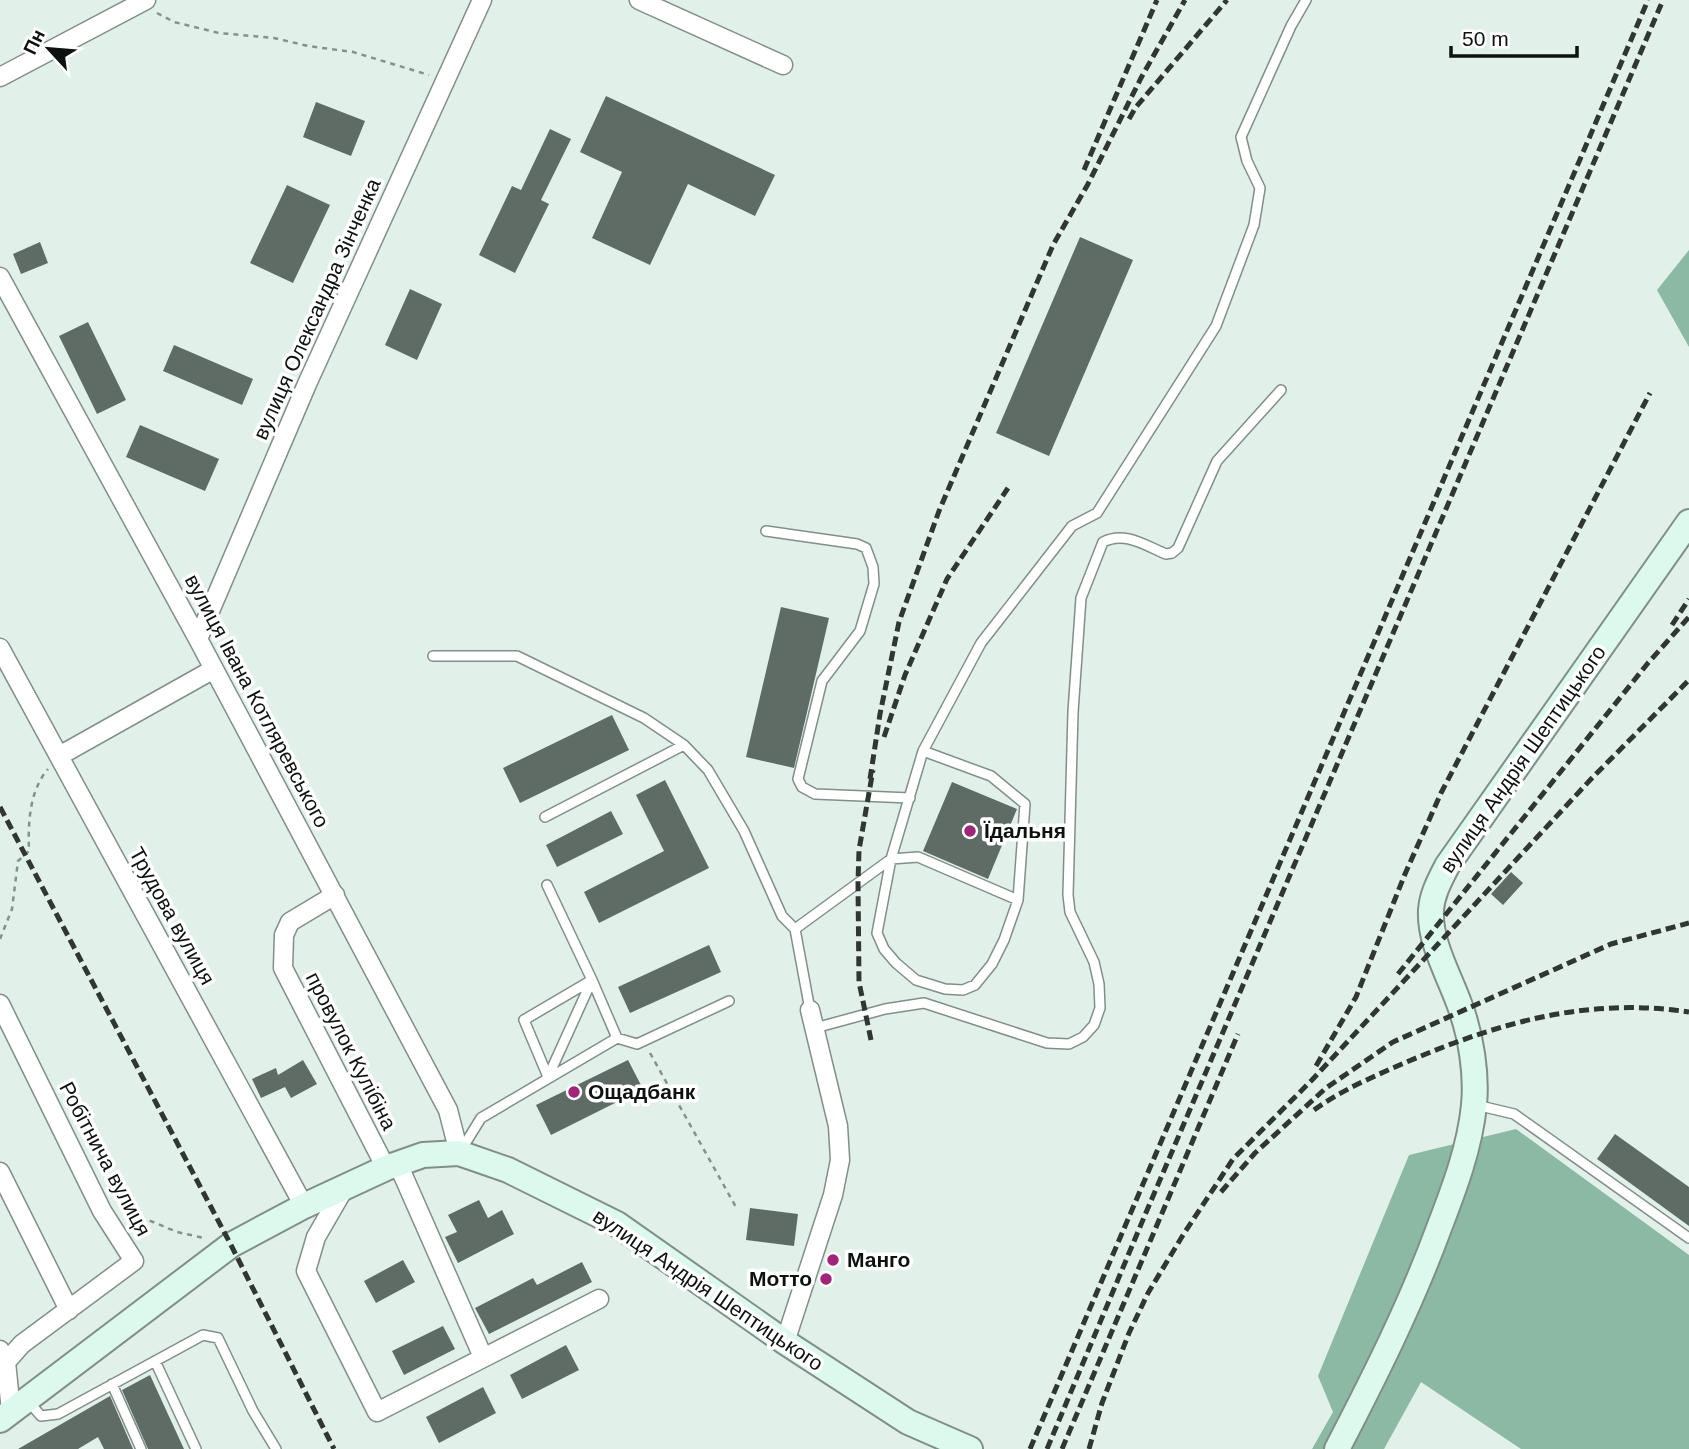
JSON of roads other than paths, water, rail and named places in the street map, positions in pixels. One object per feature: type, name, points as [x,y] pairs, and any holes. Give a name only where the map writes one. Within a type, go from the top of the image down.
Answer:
[{"type":"main road","name":"вулиця Андрія Шептицького","points":[[1337,1449],[1417,1288],[1451,1198],[1465,1152],[1474,1105],[1474,1071],[1469,1038],[1462,1010],[1433,930],[1431,911],[1436,888],[1455,855],[1689,522]]},
{"type":"main road","name":"вулиця Андрія Шептицького","points":[[12,1410],[231,1245],[304,1206],[392,1166],[423,1155],[459,1153],[508,1170],[617,1224],[785,1342],[908,1422],[970,1449]]},
{"type":"street","name":"вулиця Олександра Зінченка","points":[[198,639],[307,384],[482,0]]},
{"type":"street","points":[[639,0],[783,65]]},
{"type":"street","points":[[0,77],[142,2]]},
{"type":"street","name":"вулиця Івана Котляревського","points":[[0,277],[198,639],[448,1110],[459,1153]]},
{"type":"street","name":"Трудова вулиця","points":[[0,648],[304,1206]]},
{"type":"street","points":[[59,756],[214,669]]},
{"type":"street","name":"провулок Кулібіна","points":[[335,895],[290,922],[284,935],[283,968],[392,1166]]},
{"type":"street","name":"Робітнича вулиця","points":[[0,1004],[102,1211],[134,1261],[3,1356],[12,1410]]},
{"type":"street","points":[[785,1342],[833,1195],[840,1160],[838,1126],[813,1019]]},
{"type":"street","points":[[392,1166],[483,1357]]},
{"type":"street","points":[[0,1172],[69,1310]]},
{"type":"street","points":[[345,1187],[316,1237],[306,1271],[377,1412],[599,1298]]},
{"type":"lane","points":[[923,751],[991,776],[1025,804],[1018,900],[992,964],[975,985],[963,990],[916,980],[896,964],[884,949],[877,933],[891,859],[923,751],[981,643],[1072,526],[1097,513],[1216,326],[1254,225],[1260,188],[1247,161],[1241,137],[1306,0]]},
{"type":"lane","points":[[433,656],[517,656],[644,718],[684,745],[708,770],[744,831],[782,916],[795,929],[813,1019],[924,1003],[1047,1043],[1069,1044],[1083,1037],[1094,1025],[1100,1007],[1094,962],[1070,912],[1068,895],[1073,712],[1081,598],[1103,542],[1114,537],[1128,538],[1166,554],[1178,548],[1216,461],[1281,390]]},
{"type":"lane","points":[[766,531],[857,544],[866,548],[873,567],[874,584],[860,631],[822,681],[798,779],[802,787],[815,794],[910,798]]},
{"type":"lane","points":[[545,817],[684,745]]},
{"type":"lane","points":[[795,929],[891,859],[918,858],[1018,900]]},
{"type":"lane","points":[[547,885],[617,1038]]},
{"type":"lane","points":[[548,1077],[592,980]]},
{"type":"lane","points":[[548,1077],[524,1020],[592,980]]},
{"type":"lane","points":[[459,1153],[481,1118],[617,1038],[637,1044],[729,1001]]},
{"type":"lane","points":[[1474,1105],[1514,1114],[1689,1238]]},
{"type":"lane","points":[[12,1410],[41,1416],[58,1413],[203,1335],[218,1338],[253,1411],[276,1449]]},
{"type":"lane","points":[[155,1361],[196,1449]]},
{"type":"lane","points":[[112,1384],[141,1449]]},
{"type":"railway","points":[[1084,170],[1157,0]]},
{"type":"railway","points":[[870,779],[899,622],[939,511],[1053,245],[1185,0]]},
{"type":"railway","points":[[1129,119],[1136,107],[1227,0]]},
{"type":"railway","points":[[1030,1449],[1648,0]]},
{"type":"railway","points":[[1047,1449],[1663,0]]},
{"type":"railway","points":[[1316,1066],[1356,997],[1441,793],[1650,393]]},
{"type":"railway","points":[[884,737],[905,675],[947,579],[1008,488]]},
{"type":"railway","points":[[1672,625],[1689,599]]},
{"type":"railway","points":[[1398,974],[1648,663],[1689,617]]},
{"type":"railway","points":[[1089,1449],[1102,1403],[1148,1293],[1233,1159],[1312,1080],[1592,778],[1689,680]]},
{"type":"railway","points":[[871,1040],[859,982],[858,883],[859,850],[873,770]]},
{"type":"railway","points":[[0,807],[231,1245],[334,1449]]},
{"type":"railway","points":[[1221,1192],[1255,1153],[1326,1088],[1393,1042],[1611,944],[1689,923]]},
{"type":"railway","points":[[1314,1110],[1348,1089],[1409,1061],[1511,1024],[1546,1016],[1616,1008],[1689,1012]]},
{"type":"railway","points":[[1062,1449],[1238,1034]]},
{"type":"place","name":"Їдальня","points":[[970,831]]},
{"type":"place","name":"Ощадбанк","points":[[574,1092]]},
{"type":"place","name":"Манго","points":[[833,1260]]},
{"type":"place","name":"Мотто","points":[[826,1279]]}]
